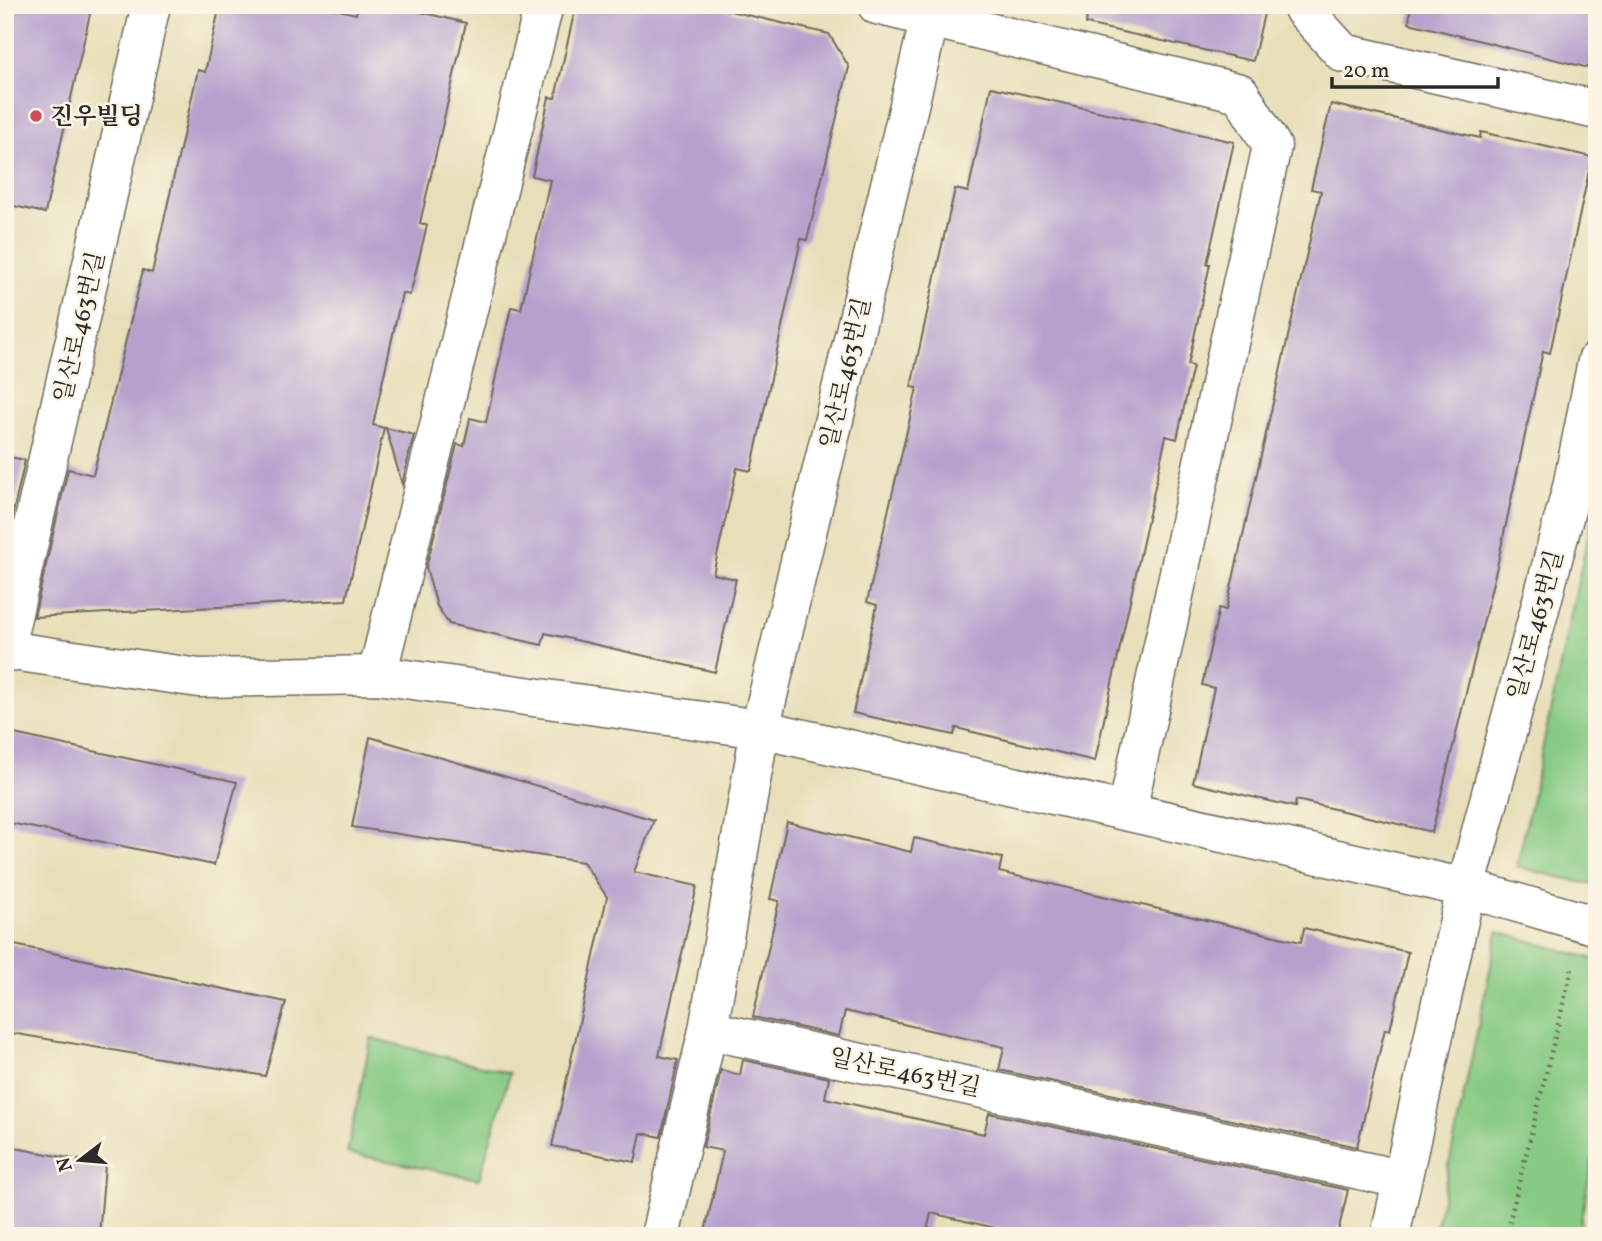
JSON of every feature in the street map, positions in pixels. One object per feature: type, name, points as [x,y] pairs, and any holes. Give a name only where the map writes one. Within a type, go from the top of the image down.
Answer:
[{"type":"street","name":"일산로463번길","points":[[151,5],[5,649],[199,678],[377,675],[760,729],[1466,888],[1597,926]]},
{"type":"street","points":[[377,675],[544,5]]},
{"type":"street","points":[[877,5],[932,12],[1240,93],[1272,146],[1127,811]]},
{"type":"street","points":[[1305,8],[1343,53],[1597,110]]},
{"type":"street","name":"일산로463번길","points":[[932,12],[760,729],[708,1030],[1401,1179]]},
{"type":"street","name":"일산로463번길","points":[[1390,1236],[1466,888],[1572,487],[1597,361]]},
{"type":"street","points":[[660,1236],[708,1030]]},
{"type":"path","points":[[1506,1236],[1572,967]]},
{"type":"green space","points":[[1597,493],[1597,886],[1517,867]]},
{"type":"green space","points":[[1498,932],[1597,960],[1597,1135],[1578,1236],[1434,1236]]},
{"type":"green space","points":[[371,1038],[510,1073],[479,1179],[347,1153]]},
{"type":"building","name":"진우빌딩","points":[[5,5],[92,5],[45,213],[5,204]]},
{"type":"building","points":[[220,5],[318,5],[356,14],[358,5],[392,5],[466,23],[420,223],[427,225],[410,295],[402,293],[373,425],[384,428],[346,600],[34,617],[68,469],[93,475],[143,270],[152,273],[198,70],[205,72]]},
{"type":"building","points":[[576,5],[704,5],[829,34],[849,67],[807,240],[801,239],[751,471],[737,468],[713,574],[736,579],[715,672],[545,633],[542,645],[449,624],[437,606],[426,568],[457,444],[464,446],[470,418],[486,422],[511,307],[521,309],[550,180],[532,176],[549,97],[555,98]]},
{"type":"building","points":[[1088,5],[1266,5],[1253,61],[1086,24]]},
{"type":"building","points":[[1411,5],[1597,5],[1597,70],[1409,23]]},
{"type":"building","points":[[991,87],[1234,142],[1207,264],[1210,264],[1188,365],[1193,366],[1177,439],[1166,436],[1095,761],[956,728],[954,735],[853,713],[877,605],[867,602],[917,388],[911,387],[939,258],[955,189],[968,192]]},
{"type":"building","points":[[1331,104],[1480,138],[1481,132],[1592,157],[1550,353],[1543,351],[1497,566],[1432,832],[1296,800],[1295,807],[1193,783],[1214,688],[1202,685],[1219,608],[1226,610],[1321,191],[1311,189]]},
{"type":"building","points":[[386,428],[414,435],[402,484]]},
{"type":"building","points":[[5,456],[25,460],[5,548]]},
{"type":"building","points":[[5,732],[237,782],[214,865],[5,822]]},
{"type":"building","points":[[370,737],[654,820],[634,872],[697,886],[659,1056],[678,1060],[661,1137],[641,1133],[635,1162],[552,1146],[607,897],[583,862],[352,827]]},
{"type":"building","points":[[787,822],[911,852],[914,838],[1002,858],[999,872],[1301,942],[1304,928],[1408,952],[1390,1030],[1385,1029],[1357,1147],[999,1070],[1004,1047],[845,1011],[839,1036],[753,1017],[779,901],[770,899]]},
{"type":"building","points":[[5,943],[286,1002],[265,1076],[5,1032]]},
{"type":"building","points":[[743,1060],[829,1078],[825,1098],[984,1134],[989,1113],[1348,1190],[1337,1236],[1029,1236],[931,1213],[926,1236],[704,1236],[723,1151],[703,1147],[721,1070],[740,1075]]},
{"type":"building","points":[[5,1146],[105,1165],[99,1236],[5,1236]]},
{"type":"place","name":"진우빌딩","points":[[36,116]]}]
